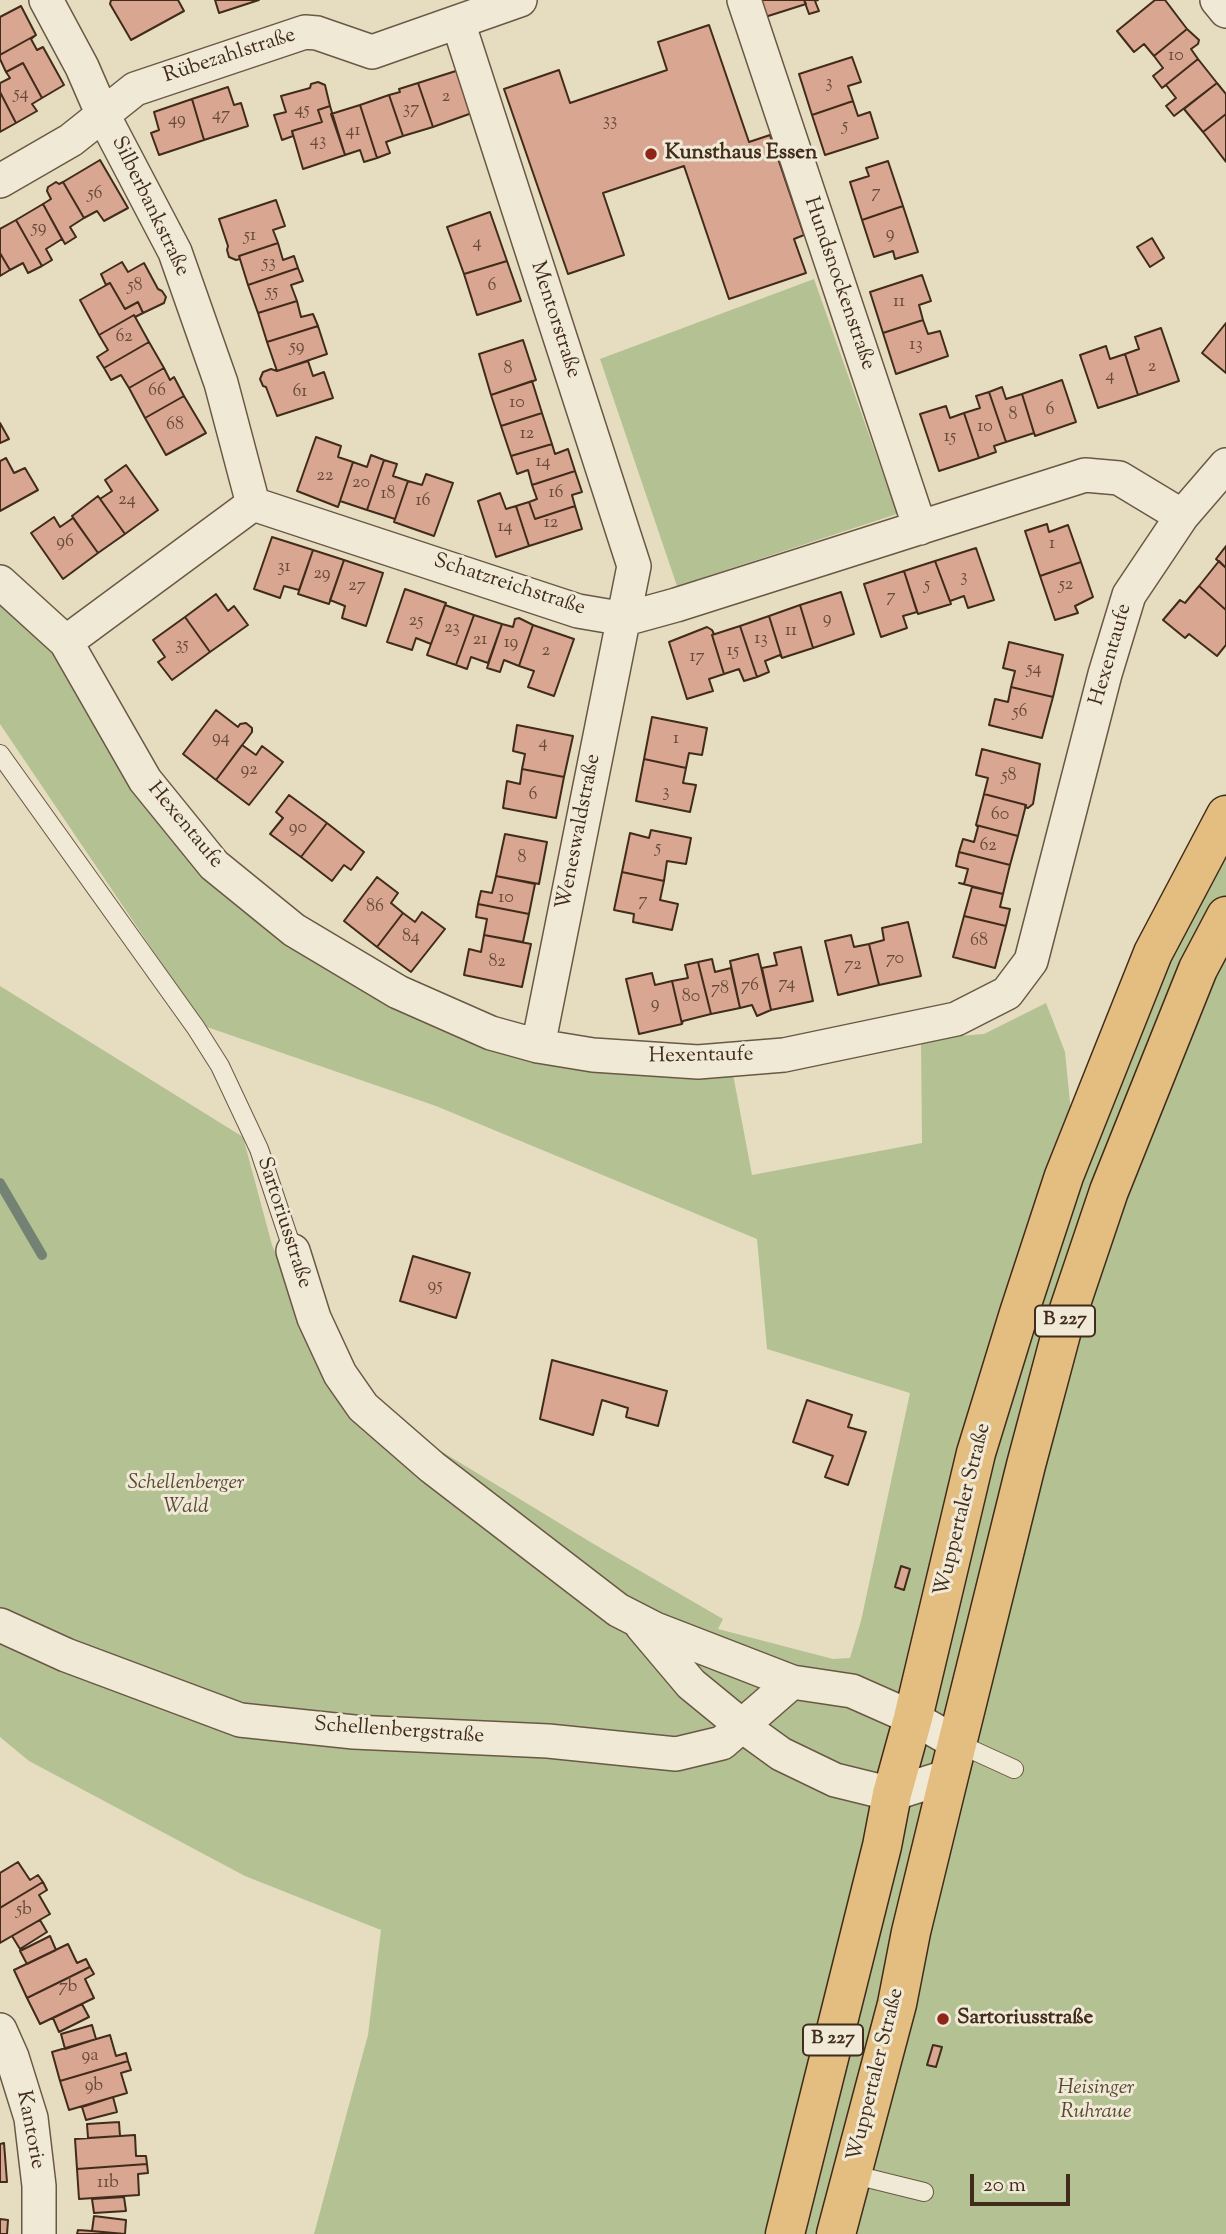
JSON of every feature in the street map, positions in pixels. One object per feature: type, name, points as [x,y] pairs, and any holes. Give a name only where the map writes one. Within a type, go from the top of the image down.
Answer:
[{"type":"main road","name":"Wuppertaler Straße","points":[[785,2234],[976,1453],[1063,1176],[1153,953],[1226,814]]},
{"type":"main road","name":"Wuppertaler Straße","points":[[836,2234],[897,2004],[911,1932],[953,1759],[1062,1330],[1109,1191],[1198,969],[1226,916]]},
{"type":"street","name":"Silberbankstraße","points":[[46,0],[175,252],[221,383],[253,504]]},
{"type":"street","name":"Rübezahlstraße","points":[[0,181],[71,140],[135,89],[305,32],[317,33],[372,52],[520,0]]},
{"type":"street","name":"Hundsnockenstraße","points":[[744,0],[920,528]]},
{"type":"street","points":[[1217,0],[1226,11]]},
{"type":"street","name":"Mentorstraße","points":[[457,22],[634,566],[625,619]]},
{"type":"street","name":"Hexentaufe","points":[[0,582],[66,642],[145,780],[214,864],[294,930],[398,992],[491,1032],[538,1046],[593,1055],[698,1062],[784,1055],[956,1019],[1007,993],[1031,961],[1105,674],[1129,595],[1182,516],[1226,466]]},
{"type":"street","name":"Schatzreichstraße","points":[[253,504],[579,611],[625,619],[1085,475],[1119,478],[1182,516]]},
{"type":"street","points":[[66,642],[253,504]]},
{"type":"street","name":"Weneswaldstraße","points":[[538,1046],[614,659],[625,619]]},
{"type":"street","name":"Sartoriusstraße","points":[[293,1251],[314,1318],[340,1374],[363,1407],[432,1467],[618,1610],[638,1622],[792,1682],[852,1691],[913,1718],[953,1759]]},
{"type":"street","name":"Sartoriusstraße","points":[[638,1622],[691,1684],[782,1754],[835,1780],[892,1794]]},
{"type":"street","name":"Schellenbergstraße","points":[[0,1625],[66,1655],[240,1720],[354,1732],[548,1741],[676,1754],[722,1743],[792,1682]]},
{"type":"street","points":[[892,1794],[953,1759]]},
{"type":"street","name":"Kantorie","points":[[0,2029],[12,2057],[31,2118],[39,2186],[39,2234]]},
{"type":"lane","name":"Sartoriusstraße","points":[[0,754],[196,1028],[219,1066],[259,1149],[293,1251]]},
{"type":"lane","points":[[953,1759],[1014,1769]]},
{"type":"lane","points":[[851,2174],[924,2192]]},
{"type":"green space","points":[[814,279],[897,514],[677,586],[600,359]]},
{"type":"green space","points":[[0,597],[46,638],[128,778],[395,1007],[732,1069],[752,1175],[922,1143],[921,1039],[984,1034],[1046,1003],[1065,1052],[1074,1142],[1142,941],[1226,793],[1226,2234],[314,2234],[368,2035],[381,1930],[245,1876],[29,1761],[0,1737],[0,1628],[239,1715],[0,1621],[0,986],[243,1137],[272,1245],[334,1386],[592,1543],[723,1619],[718,1629],[833,1659],[850,1658],[861,1621],[910,1393],[767,1349],[757,1239],[436,1106],[204,1026],[0,724]]},
{"type":"building","points":[[111,0],[178,0],[184,11],[131,40],[110,4]]},
{"type":"building","points":[[215,0],[259,0],[219,13]]},
{"type":"building","points":[[760,0],[804,0],[806,4],[765,17]]},
{"type":"building","points":[[804,0],[818,0],[815,1],[819,11],[809,14]]},
{"type":"building","points":[[1155,0],[1165,0],[1187,29],[1154,56],[1144,44],[1134,52],[1117,31]]},
{"type":"building","points":[[21,6],[36,35],[0,55],[0,17]]},
{"type":"building","name":"Kunsthaus Essen","points":[[709,25],[749,142],[770,135],[804,235],[794,239],[806,273],[729,299],[684,166],[603,193],[624,255],[568,274],[504,89],[559,70],[570,103],[667,70],[658,42]]},
{"type":"building","points":[[1187,29],[1199,40],[1191,49],[1198,59],[1162,88],[1153,76],[1163,68],[1154,56]]},
{"type":"building","points":[[36,35],[31,39],[37,50],[43,47],[64,85],[42,98],[23,63],[6,72],[0,59],[0,55]]},
{"type":"building","points":[[852,57],[861,82],[848,86],[853,101],[812,115],[799,74]]},
{"type":"building","points":[[1198,59],[1217,83],[1174,116],[1166,106],[1176,98],[1166,85],[1162,88]]},
{"type":"building","points":[[23,63],[42,98],[32,104],[37,111],[16,123],[0,92],[0,83],[10,78],[6,72]]},
{"type":"building","points":[[459,70],[472,113],[433,127],[418,83]]},
{"type":"building","points":[[318,82],[325,85],[330,106],[318,110],[322,122],[292,131],[293,136],[282,140],[274,115],[286,112],[281,96],[310,88],[311,84]]},
{"type":"building","points":[[418,83],[433,127],[403,136],[389,95]]},
{"type":"building","points":[[1217,83],[1226,94],[1226,114],[1203,132],[1184,109]]},
{"type":"building","points":[[228,87],[234,105],[241,103],[248,126],[204,140],[192,99]]},
{"type":"building","points":[[0,92],[16,123],[0,132]]},
{"type":"building","points":[[389,95],[403,136],[386,142],[390,153],[377,158],[360,105]]},
{"type":"building","points":[[192,99],[204,140],[159,155],[151,133],[159,130],[154,112]]},
{"type":"building","points":[[853,101],[858,116],[870,112],[878,138],[825,155],[812,115]]},
{"type":"building","points":[[360,105],[377,158],[364,162],[360,150],[345,155],[331,114]]},
{"type":"building","points":[[330,106],[345,155],[303,169],[292,131],[322,122],[318,110]]},
{"type":"building","points":[[1226,114],[1226,162],[1203,132]]},
{"type":"building","points":[[100,160],[128,208],[104,221],[97,211],[84,218],[63,182]]},
{"type":"building","points":[[888,161],[903,206],[862,220],[850,182],[869,176],[866,168]]},
{"type":"building","points":[[56,182],[63,182],[84,218],[70,227],[76,237],[65,244],[43,204],[51,199],[48,187]]},
{"type":"building","points":[[276,200],[285,226],[273,230],[278,243],[239,256],[240,259],[229,257],[219,219]]},
{"type":"building","points":[[43,204],[62,239],[46,249],[52,260],[42,266],[16,220]]},
{"type":"building","points":[[903,206],[918,252],[895,259],[893,251],[874,257],[862,220]]},
{"type":"building","points":[[490,212],[507,261],[464,274],[447,227]]},
{"type":"building","points":[[16,220],[42,266],[28,273],[23,263],[10,270],[0,253],[0,229]]},
{"type":"building","points":[[1152,238],[1164,258],[1150,267],[1137,247]]},
{"type":"building","points":[[278,243],[283,260],[294,256],[298,268],[248,285],[239,256]]},
{"type":"building","points":[[0,253],[10,270],[0,276]]},
{"type":"building","points":[[507,261],[521,301],[477,315],[464,274]]},
{"type":"building","points":[[122,262],[128,272],[144,263],[158,289],[166,297],[164,303],[143,313],[138,302],[125,309],[110,283],[106,285],[101,274]]},
{"type":"building","points":[[298,268],[303,281],[291,285],[297,301],[258,313],[248,285]]},
{"type":"building","points":[[922,275],[931,301],[919,305],[923,320],[883,333],[870,292]]},
{"type":"building","points":[[110,283],[125,309],[138,302],[143,313],[135,317],[134,315],[99,335],[80,300]]},
{"type":"building","points":[[297,301],[301,317],[313,314],[318,326],[267,342],[258,313]]},
{"type":"building","points":[[134,315],[149,342],[104,368],[97,357],[108,350],[99,335]]},
{"type":"building","points":[[923,320],[928,334],[940,331],[948,356],[896,374],[883,333]]},
{"type":"building","points":[[1226,323],[1226,373],[1202,353]]},
{"type":"building","points":[[318,326],[327,354],[277,371],[267,342]]},
{"type":"building","points":[[1161,328],[1179,381],[1138,395],[1125,354],[1139,349],[1135,337]]},
{"type":"building","points":[[523,340],[536,380],[491,395],[479,354]]},
{"type":"building","points":[[149,342],[164,368],[129,388],[121,375],[111,380],[104,368]]},
{"type":"building","points":[[1106,346],[1110,359],[1125,354],[1138,395],[1098,408],[1080,355]]},
{"type":"building","points":[[308,361],[313,376],[324,372],[333,398],[277,416],[266,387],[260,379],[263,372],[271,369],[277,371]]},
{"type":"building","points":[[164,368],[170,380],[174,377],[184,396],[145,418],[129,388]]},
{"type":"building","points":[[1062,380],[1076,422],[1035,436],[1022,394]]},
{"type":"building","points":[[532,381],[542,413],[501,426],[491,395]]},
{"type":"building","points":[[1002,387],[1006,399],[1022,394],[1034,433],[1006,442],[989,392]]},
{"type":"building","points":[[989,392],[1006,442],[994,446],[996,452],[979,458],[964,413],[980,408],[976,396]]},
{"type":"building","points":[[184,396],[206,433],[166,455],[145,418]]},
{"type":"building","points":[[946,406],[950,418],[964,413],[979,458],[939,471],[920,414]]},
{"type":"building","points":[[542,413],[552,444],[511,456],[501,426]]},
{"type":"building","points":[[0,423],[9,439],[0,443]]},
{"type":"building","points":[[316,437],[341,446],[338,457],[353,462],[338,507],[297,491]]},
{"type":"building","points":[[552,444],[555,454],[568,449],[575,471],[532,485],[528,470],[517,474],[511,456]]},
{"type":"building","points":[[371,455],[384,460],[367,510],[340,501],[353,462],[367,467]]},
{"type":"building","points":[[6,458],[14,473],[25,468],[38,490],[0,511],[0,461]]},
{"type":"building","points":[[384,460],[397,464],[393,476],[408,481],[395,519],[367,510]]},
{"type":"building","points":[[126,465],[158,510],[125,534],[100,499],[112,491],[105,480]]},
{"type":"building","points":[[575,471],[582,492],[572,495],[575,506],[535,519],[529,502],[537,499],[532,485]]},
{"type":"building","points":[[426,474],[453,483],[434,536],[394,522],[408,481],[422,485]]},
{"type":"building","points":[[500,493],[506,509],[516,506],[529,546],[496,557],[478,501]]},
{"type":"building","points":[[98,496],[125,534],[98,553],[72,516]]},
{"type":"building","points":[[529,502],[535,519],[575,506],[582,529],[529,546],[516,506]]},
{"type":"building","points":[[54,517],[60,527],[73,518],[98,553],[63,579],[31,533]]},
{"type":"building","points":[[1047,524],[1049,532],[1068,525],[1081,562],[1040,576],[1025,531]]},
{"type":"building","points":[[272,537],[313,550],[299,590],[284,586],[280,598],[254,589]]},
{"type":"building","points":[[1226,546],[1226,568],[1216,559]]},
{"type":"building","points":[[976,548],[994,600],[968,608],[964,596],[950,601],[935,561]]},
{"type":"building","points":[[313,550],[344,560],[329,604],[298,594]]},
{"type":"building","points":[[344,560],[383,573],[366,626],[342,618],[345,606],[330,600]]},
{"type":"building","points":[[935,561],[951,604],[918,614],[904,571]]},
{"type":"building","points":[[1219,561],[1226,568],[1226,610],[1199,586]]},
{"type":"building","points":[[1081,562],[1093,597],[1075,606],[1078,613],[1055,620],[1040,576]]},
{"type":"building","points":[[904,571],[917,612],[903,616],[907,628],[881,637],[864,584]]},
{"type":"building","points":[[1199,586],[1226,610],[1226,645],[1217,656],[1189,634],[1185,638],[1163,620],[1180,600],[1185,603]]},
{"type":"building","points":[[405,589],[446,603],[431,644],[416,638],[412,650],[387,642]]},
{"type":"building","points":[[841,592],[854,634],[813,648],[800,605]]},
{"type":"building","points":[[216,594],[228,611],[234,606],[248,625],[210,652],[185,617]]},
{"type":"building","points":[[445,605],[474,615],[456,665],[427,655]]},
{"type":"building","points":[[800,605],[813,648],[782,658],[769,616]]},
{"type":"building","points":[[474,615],[502,624],[488,663],[471,657],[467,669],[456,665]]},
{"type":"building","points":[[769,616],[782,658],[780,655],[765,661],[769,672],[757,677],[740,626]]},
{"type":"building","points":[[185,617],[210,652],[172,680],[158,662],[165,657],[153,640]]},
{"type":"building","points":[[519,618],[533,625],[519,666],[504,660],[500,672],[487,668],[502,624],[513,627],[515,619]]},
{"type":"building","points":[[533,625],[574,639],[554,696],[528,687],[534,671],[519,666]]},
{"type":"building","points":[[740,626],[757,677],[744,681],[739,669],[724,674],[712,635]]},
{"type":"building","points":[[707,627],[714,634],[712,635],[724,674],[709,679],[713,691],[687,699],[669,642]]},
{"type":"building","points":[[1009,642],[1063,655],[1053,697],[1011,687],[1015,671],[1003,668]]},
{"type":"building","points":[[1011,687],[1053,697],[1042,738],[989,725],[995,699],[1008,702]]},
{"type":"building","points":[[216,710],[238,727],[246,723],[252,728],[252,732],[216,780],[183,754]]},
{"type":"building","points":[[652,717],[707,728],[702,755],[689,753],[686,768],[644,759]]},
{"type":"building","points":[[517,725],[573,736],[564,777],[522,769],[525,754],[513,751]]},
{"type":"building","points":[[242,745],[256,755],[262,746],[283,762],[249,805],[216,780]]},
{"type":"building","points":[[982,749],[1040,764],[1033,804],[1028,808],[1026,805],[984,794],[988,778],[976,775]]},
{"type":"building","points":[[644,759],[686,768],[683,783],[696,785],[690,812],[636,801]]},
{"type":"building","points":[[522,769],[564,777],[556,818],[503,808],[507,781],[520,784]]},
{"type":"building","points":[[984,794],[1026,805],[1018,836],[976,825]]},
{"type":"building","points":[[289,795],[327,823],[301,857],[270,834],[283,818],[276,812]]},
{"type":"building","points":[[327,823],[364,852],[351,870],[344,865],[332,881],[301,857]]},
{"type":"building","points":[[976,825],[1018,836],[1010,865],[959,852],[963,839],[974,842],[978,827]]},
{"type":"building","points":[[651,830],[691,838],[686,864],[667,861],[664,881],[622,872],[630,833],[649,838]]},
{"type":"building","points":[[505,834],[547,842],[539,884],[496,876]]},
{"type":"building","points":[[959,852],[1010,865],[1003,894],[959,883],[964,884],[968,869],[956,866]]},
{"type":"building","points":[[622,872],[664,881],[660,900],[678,904],[672,930],[633,922],[634,914],[614,910]]},
{"type":"building","points":[[496,876],[535,884],[529,914],[478,904],[481,891],[492,893]]},
{"type":"building","points":[[377,877],[398,893],[391,903],[403,913],[377,947],[344,921]]},
{"type":"building","points":[[972,887],[1003,894],[1000,907],[1010,909],[1006,926],[964,916]]},
{"type":"building","points":[[478,904],[529,914],[523,942],[484,935],[487,919],[476,917]]},
{"type":"building","points":[[422,912],[445,929],[411,972],[377,947],[403,913],[415,922]]},
{"type":"building","points":[[964,916],[1006,926],[995,968],[953,957]]},
{"type":"building","points":[[908,922],[921,976],[879,985],[869,944],[884,940],[882,928]]},
{"type":"building","points":[[484,935],[531,944],[522,987],[464,975],[469,949],[481,952]]},
{"type":"building","points":[[851,935],[854,947],[869,944],[879,985],[838,995],[825,941]]},
{"type":"building","points":[[801,947],[813,1001],[771,1010],[762,968],[777,965],[774,953]]},
{"type":"building","points":[[758,954],[771,1010],[757,1016],[752,1005],[740,1008],[730,961]]},
{"type":"building","points":[[712,959],[715,972],[731,968],[740,1008],[711,1014],[698,962]]},
{"type":"building","points":[[698,962],[711,1014],[683,1021],[682,1024],[672,981],[688,978],[685,965]]},
{"type":"building","points":[[652,973],[655,985],[672,981],[682,1024],[639,1034],[626,979]]},
{"type":"building","points":[[413,1256],[470,1273],[456,1318],[400,1301]]},
{"type":"building","points":[[552,1360],[667,1391],[658,1426],[626,1417],[628,1408],[602,1400],[593,1435],[540,1419]]},
{"type":"building","points":[[807,1400],[852,1415],[848,1427],[866,1432],[848,1485],[825,1477],[833,1456],[793,1442]]},
{"type":"building","points":[[901,1566],[910,1569],[904,1590],[895,1587]]},
{"type":"building","points":[[18,1862],[30,1880],[38,1875],[43,1882],[0,1908],[0,1873]]},
{"type":"building","points":[[43,1882],[47,1890],[39,1895],[50,1914],[0,1943],[0,1908]]},
{"type":"building","points":[[40,1920],[47,1932],[20,1949],[12,1936]]},
{"type":"building","points":[[50,1936],[56,1950],[27,1964],[20,1951]]},
{"type":"building","points":[[68,1944],[77,1963],[86,1959],[90,1967],[27,1998],[14,1970]]},
{"type":"building","points":[[90,1967],[94,1974],[85,1979],[94,1998],[40,2024],[27,1998]]},
{"type":"building","points":[[82,2004],[89,2017],[59,2032],[53,2018]]},
{"type":"building","points":[[92,2025],[96,2039],[65,2049],[61,2034]]},
{"type":"building","points":[[110,2035],[116,2056],[126,2053],[128,2061],[60,2081],[52,2052]]},
{"type":"building","points":[[933,2045],[942,2047],[936,2067],[927,2065]]},
{"type":"building","points":[[128,2061],[131,2070],[121,2073],[127,2093],[69,2110],[60,2081]]},
{"type":"building","points":[[113,2097],[117,2112],[86,2120],[82,2107]]},
{"type":"building","points":[[119,2122],[120,2136],[88,2138],[87,2124]]},
{"type":"building","points":[[135,2135],[136,2156],[146,2156],[147,2164],[77,2169],[75,2139]]},
{"type":"building","points":[[4,2143],[7,2182],[0,2182],[0,2144]]},
{"type":"building","points":[[147,2164],[148,2173],[138,2174],[139,2195],[79,2199],[77,2169]]},
{"type":"building","points":[[124,2197],[126,2211],[94,2213],[92,2199]]},
{"type":"building","points":[[94,2216],[126,2220],[125,2234],[92,2231]]},
{"type":"building","points":[[0,2219],[8,2220],[7,2234],[0,2234]]},
{"type":"building","points":[[78,2230],[92,2231],[122,2234],[77,2234]]},
{"type":"waterway","points":[[0,1183],[42,1255]]},
{"type":"place","name":"Kunsthaus Essen","points":[[651,154]]},
{"type":"place","name":"Sartoriusstraße","points":[[943,2019]]},
{"type":"park label","name":"Schellenberger Wald","points":[[186,1496]]},
{"type":"park label","name":"Heisinger Ruhraue","points":[[1096,2101]]}]
